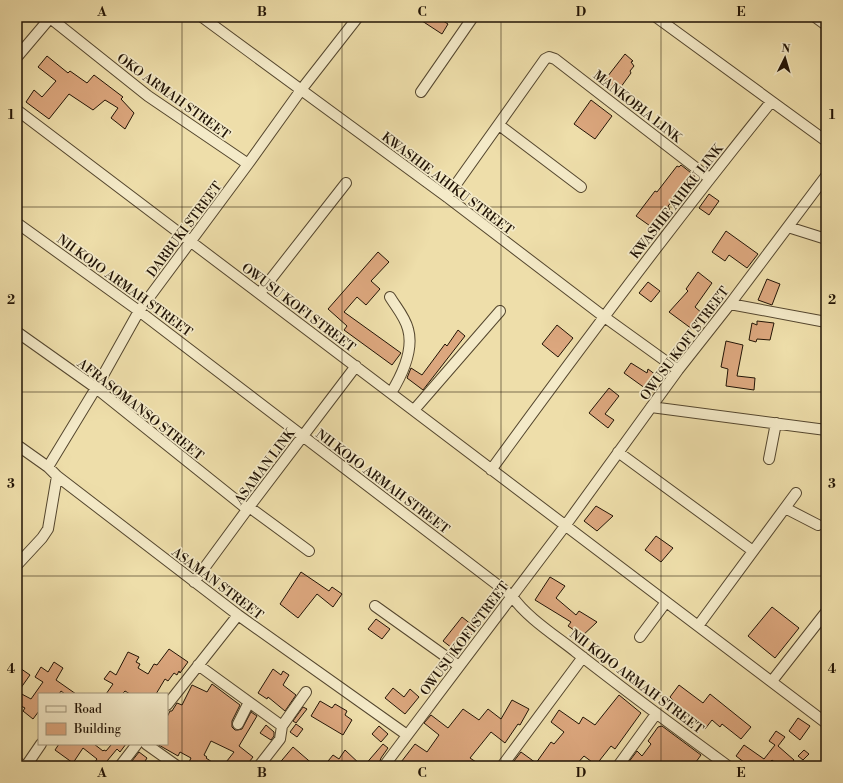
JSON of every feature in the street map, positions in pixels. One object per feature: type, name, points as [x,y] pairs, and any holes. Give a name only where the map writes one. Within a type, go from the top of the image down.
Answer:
[{"type":"street","points":[[17,57],[49,17]]},
{"type":"street","name":"OKO ARMAH STREET","points":[[49,17],[148,96],[248,164]]},
{"type":"street","name":"KWASHIE AHIKU STREET","points":[[202,17],[447,197],[603,316],[678,370]]},
{"type":"street","points":[[421,92],[473,17]]},
{"type":"street","points":[[656,17],[826,141]]},
{"type":"street","points":[[815,17],[826,25]]},
{"type":"street","name":"DARBUKI STREET","points":[[48,468],[140,311],[301,90],[356,18]]},
{"type":"street","name":"MANKOBIA LINK","points":[[499,124],[545,60],[549,57],[555,59],[709,178]]},
{"type":"street","name":"KWASHIE AHIKU LINK","points":[[491,470],[603,316],[709,178],[771,102]]},
{"type":"street","name":"OWUSU KOFI STREET","points":[[17,110],[826,723]]},
{"type":"street","points":[[447,197],[499,124],[581,187]]},
{"type":"street","name":"OWUSU KOFI STREET","points":[[384,766],[565,526],[678,370],[730,304],[826,176]]},
{"type":"street","points":[[260,293],[346,184]]},
{"type":"street","name":"NII KOJO ARMAH STREET","points":[[17,223],[140,311],[512,596],[517,603],[542,626],[656,714],[728,766]]},
{"type":"street","points":[[788,227],[826,239]]},
{"type":"street","points":[[390,297],[404,318],[410,337],[408,355],[398,381],[391,393]]},
{"type":"street","points":[[730,304],[826,322]]},
{"type":"street","points":[[414,410],[500,311]]},
{"type":"street","name":"AFRASOMANSO STREET","points":[[17,332],[96,388],[248,508],[309,551]]},
{"type":"street","name":"ASAMAN LINK","points":[[194,582],[356,366]]},
{"type":"street","points":[[651,407],[826,430]]},
{"type":"street","points":[[769,460],[776,424]]},
{"type":"street","name":"ASAMAN STREET","points":[[17,445],[238,616],[407,735]]},
{"type":"street","points":[[618,452],[753,551]]},
{"type":"street","points":[[17,566],[42,538],[48,528],[57,476]]},
{"type":"street","points":[[698,626],[796,493]]},
{"type":"street","points":[[785,508],[818,525]]},
{"type":"street","points":[[640,637],[666,602]]},
{"type":"street","points":[[376,606],[459,666]]},
{"type":"street","points":[[772,681],[826,612]]},
{"type":"street","points":[[168,704],[238,616]]},
{"type":"street","points":[[502,766],[583,657]]},
{"type":"street","points":[[198,665],[282,726]]},
{"type":"street","points":[[260,766],[280,739],[282,726],[306,692]]},
{"type":"street","points":[[238,724],[249,702]]},
{"type":"street","points":[[618,766],[656,714]]},
{"type":"street","points":[[26,766],[40,745]]},
{"type":"street","points":[[120,766],[136,745]]},
{"type":"street","points":[[147,745],[177,766]]},
{"type":"street","points":[[17,762],[22,766]]},
{"type":"building","points":[[416,17],[437,17],[448,24],[442,34]]},
{"type":"building","points":[[625,54],[633,61],[631,62],[634,66],[630,71],[631,73],[618,91],[604,81]]},
{"type":"building","points":[[47,56],[68,73],[70,71],[87,83],[94,75],[123,97],[121,99],[134,113],[125,129],[111,118],[118,108],[105,100],[93,110],[69,94],[49,119],[26,102],[34,90],[42,97],[56,81],[38,67]]},
{"type":"building","points":[[591,100],[612,116],[595,139],[574,124]]},
{"type":"building","points":[[681,165],[695,176],[678,198],[676,197],[668,206],[670,210],[664,219],[661,217],[653,228],[636,216],[677,166],[679,167]]},
{"type":"building","points":[[709,194],[719,201],[709,215],[699,208]]},
{"type":"building","points":[[726,231],[758,254],[747,268],[729,255],[725,261],[712,252]]},
{"type":"building","points":[[378,252],[389,262],[371,281],[380,289],[366,305],[357,297],[344,312],[401,353],[392,365],[344,330],[347,326],[328,309]]},
{"type":"building","points":[[698,272],[712,283],[695,307],[703,314],[692,329],[669,312],[688,291],[686,289]]},
{"type":"building","points":[[767,279],[780,284],[772,305],[758,300]]},
{"type":"building","points":[[648,282],[660,291],[651,302],[639,293]]},
{"type":"building","points":[[757,321],[774,323],[770,340],[757,339],[756,342],[749,340],[752,323],[757,325]]},
{"type":"building","points":[[557,325],[573,338],[558,357],[542,344]]},
{"type":"building","points":[[458,330],[465,336],[423,390],[407,378],[411,368],[422,375],[445,344],[447,346]]},
{"type":"building","points":[[726,341],[743,345],[737,376],[755,378],[754,390],[726,386],[728,369],[721,367]]},
{"type":"building","points":[[631,363],[647,373],[648,369],[656,375],[650,383],[654,385],[649,391],[624,373]]},
{"type":"building","points":[[609,388],[619,396],[605,414],[614,420],[608,428],[589,413]]},
{"type":"building","points":[[596,506],[613,516],[597,531],[584,521]]},
{"type":"building","points":[[656,536],[673,548],[661,562],[645,550]]},
{"type":"building","points":[[301,572],[329,591],[332,587],[342,594],[333,607],[317,594],[298,618],[280,604]]},
{"type":"building","points":[[550,577],[565,586],[556,598],[576,615],[579,611],[597,622],[580,638],[572,634],[574,630],[568,626],[571,622],[535,600]]},
{"type":"building","points":[[772,607],[799,628],[775,658],[748,636]]},
{"type":"building","points":[[462,617],[477,629],[472,635],[467,632],[452,648],[443,641]]},
{"type":"building","points":[[376,619],[390,629],[382,639],[368,629]]},
{"type":"building","points":[[169,649],[188,662],[180,673],[179,671],[177,675],[174,673],[168,681],[165,679],[157,693],[128,693],[125,691],[123,693],[107,693],[113,684],[104,679],[110,671],[116,675],[128,652],[139,657],[136,662],[140,664],[138,668],[148,674],[154,664],[157,665]]},
{"type":"building","points":[[54,662],[63,668],[56,680],[75,693],[64,693],[61,691],[60,693],[38,693],[38,712],[33,719],[23,711],[25,708],[17,704],[17,666],[30,675],[18,692],[31,699],[43,682],[35,677],[41,667],[48,672]]},
{"type":"building","points":[[273,669],[281,675],[283,671],[289,675],[283,685],[296,695],[285,711],[268,697],[267,699],[258,693]]},
{"type":"building","points":[[212,684],[240,705],[232,721],[232,727],[235,730],[242,729],[251,712],[257,716],[239,746],[253,757],[246,766],[223,766],[234,752],[211,741],[204,755],[212,762],[210,766],[187,766],[191,758],[180,752],[178,756],[159,745],[168,745],[168,715],[177,703],[182,705],[192,685],[207,692]]},
{"type":"building","points":[[679,685],[703,703],[710,694],[751,727],[741,739],[722,724],[720,727],[712,720],[705,729],[672,704],[674,701],[670,697]]},
{"type":"building","points":[[393,688],[404,697],[410,689],[419,697],[405,714],[385,698]]},
{"type":"building","points":[[619,695],[641,713],[615,749],[611,746],[596,765],[584,756],[575,766],[510,766],[521,752],[536,763],[551,742],[554,744],[564,732],[551,722],[559,710],[579,724],[583,717],[595,725]]},
{"type":"building","points":[[512,700],[529,709],[520,725],[518,724],[505,743],[491,732],[470,758],[482,766],[398,766],[415,744],[427,752],[439,735],[424,723],[431,715],[448,728],[463,709],[479,720],[488,709],[501,719]]},
{"type":"building","points":[[320,701],[332,708],[335,704],[347,711],[345,715],[352,720],[343,735],[311,716]]},
{"type":"building","points":[[303,707],[307,709],[296,723],[293,721]]},
{"type":"building","points":[[798,718],[810,726],[800,740],[789,731]]},
{"type":"building","points":[[296,724],[303,729],[297,737],[290,732]]},
{"type":"building","points":[[266,725],[274,732],[274,736],[271,740],[260,733]]},
{"type":"building","points":[[379,726],[388,734],[381,742],[372,734]]},
{"type":"building","points":[[662,726],[701,755],[693,766],[632,766],[628,763],[637,751],[642,756],[651,744],[648,741],[658,727]]},
{"type":"building","points":[[776,731],[785,737],[778,746],[794,760],[789,766],[779,766],[772,760],[769,763],[774,766],[758,766],[754,763],[752,766],[749,766],[736,756],[744,745],[764,759],[775,745],[769,741]]},
{"type":"building","points":[[383,744],[388,748],[381,758],[378,766],[364,766]]},
{"type":"building","points":[[58,745],[95,745],[103,751],[106,751],[111,745],[125,745],[120,752],[117,749],[107,761],[113,766],[92,766],[97,759],[83,748],[73,763],[55,750]]},
{"type":"building","points":[[293,747],[315,766],[277,766]]},
{"type":"building","points":[[345,750],[362,766],[324,766],[333,755],[339,759]]},
{"type":"building","points":[[804,750],[809,754],[803,760],[798,756]]},
{"type":"building","points":[[139,752],[147,758],[142,766],[128,766]]}]
